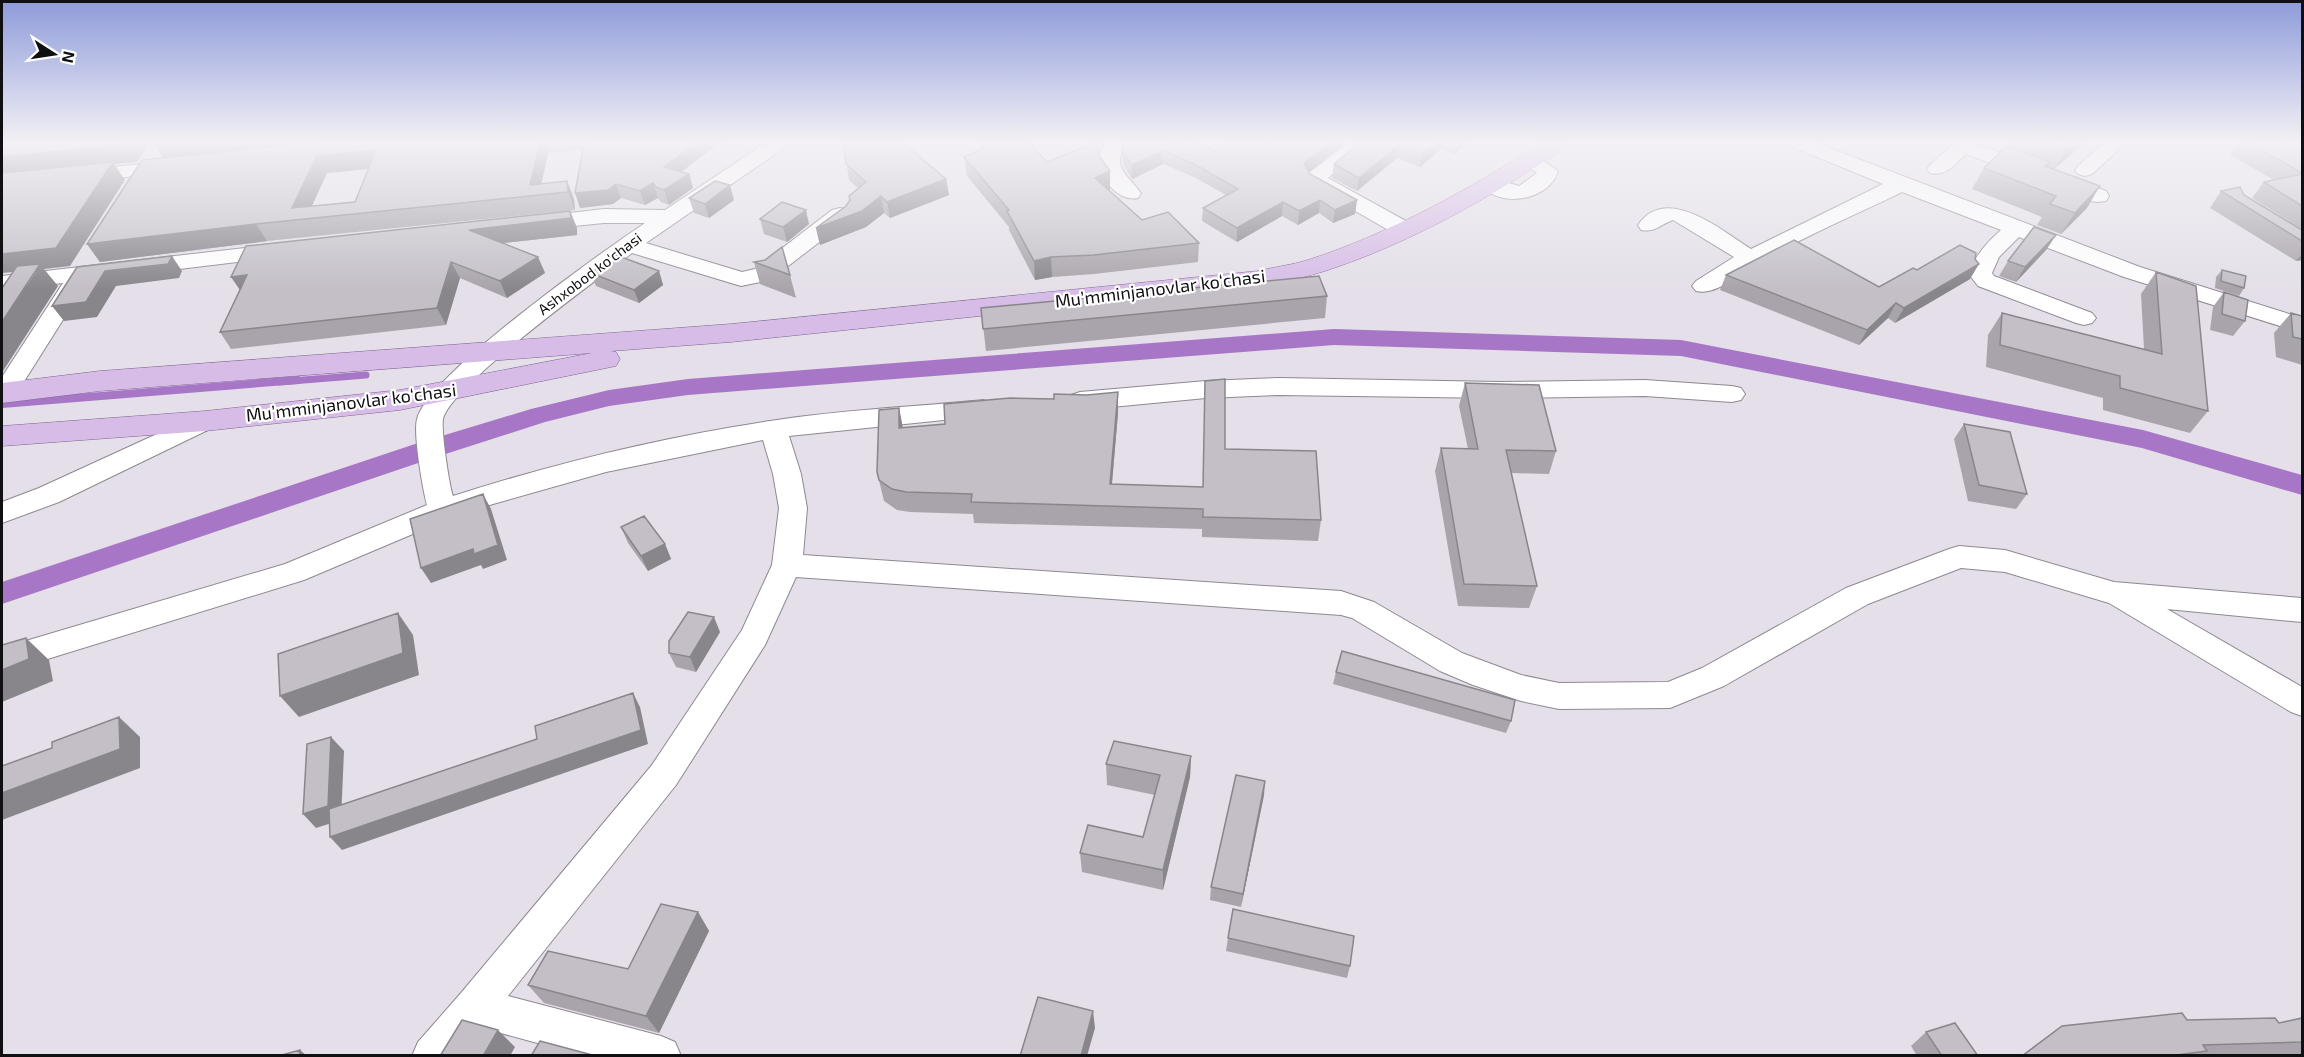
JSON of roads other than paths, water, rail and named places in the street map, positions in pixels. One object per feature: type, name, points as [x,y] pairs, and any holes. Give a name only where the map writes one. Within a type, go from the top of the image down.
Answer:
[{"type":"main road","name":"Mu’mminjanovlar ko‘chasi","points":[[3,393],[100,381],[731,333],[1258,279],[1325,263],[1405,230],[1478,191]]},
{"type":"main road","name":"Mu’mminjanovlar ko‘chasi","points":[[2,436],[205,421],[400,400],[731,333]]},
{"type":"street","name":"Ashxobod ko'chasi","points":[[439,498],[430,419],[447,392],[492,350],[627,245],[705,191]]},
{"type":"street","points":[[1336,191],[1405,230]]},
{"type":"street","points":[[1704,286],[1751,258],[1885,191]]},
{"type":"street","points":[[1919,191],[2132,272],[2302,326]]},
{"type":"street","points":[[2086,191],[2098,196]]},
{"type":"street","points":[[1649,225],[1656,218],[1671,213],[1678,214],[1751,258]]},
{"type":"street","points":[[627,245],[741,279],[750,279],[762,276],[840,215]]},
{"type":"street","points":[[512,225],[604,216],[667,216]]},
{"type":"street","points":[[2015,229],[1990,250],[1980,273],[1986,281],[2084,318]]},
{"type":"street","points":[[2,283],[86,264],[303,248]]},
{"type":"street","points":[[3,393],[86,264]]},
{"type":"street","points":[[1056,403],[1247,387],[1286,386],[1461,390],[1608,387],[1692,389],[1732,394]]},
{"type":"street","points":[[2,660],[294,572],[439,498],[500,491],[592,466],[700,442],[773,429],[1010,407]]},
{"type":"street","points":[[2,513],[49,495],[205,421]]},
{"type":"street","points":[[432,1056],[475,1007],[664,775],[754,636],[787,565],[793,508],[787,474],[773,429]]},
{"type":"street","points":[[787,565],[1341,603],[1363,610],[1451,662],[1521,688],[1559,696],[1670,695],[1713,677],[1770,642],[1857,596],[1959,557],[2005,561],[2114,593],[2302,610]]},
{"type":"street","points":[[2114,593],[2302,702]]},
{"type":"street","points":[[475,1007],[661,1056]]},
{"type":"waterway","points":[[2,593],[421,452],[540,415],[609,398],[688,387],[1334,337],[1681,348],[2143,439],[2302,485]]},
{"type":"waterway","points":[[279,382],[366,375]]},
{"type":"waterway","points":[[2,404],[298,380]]}]
